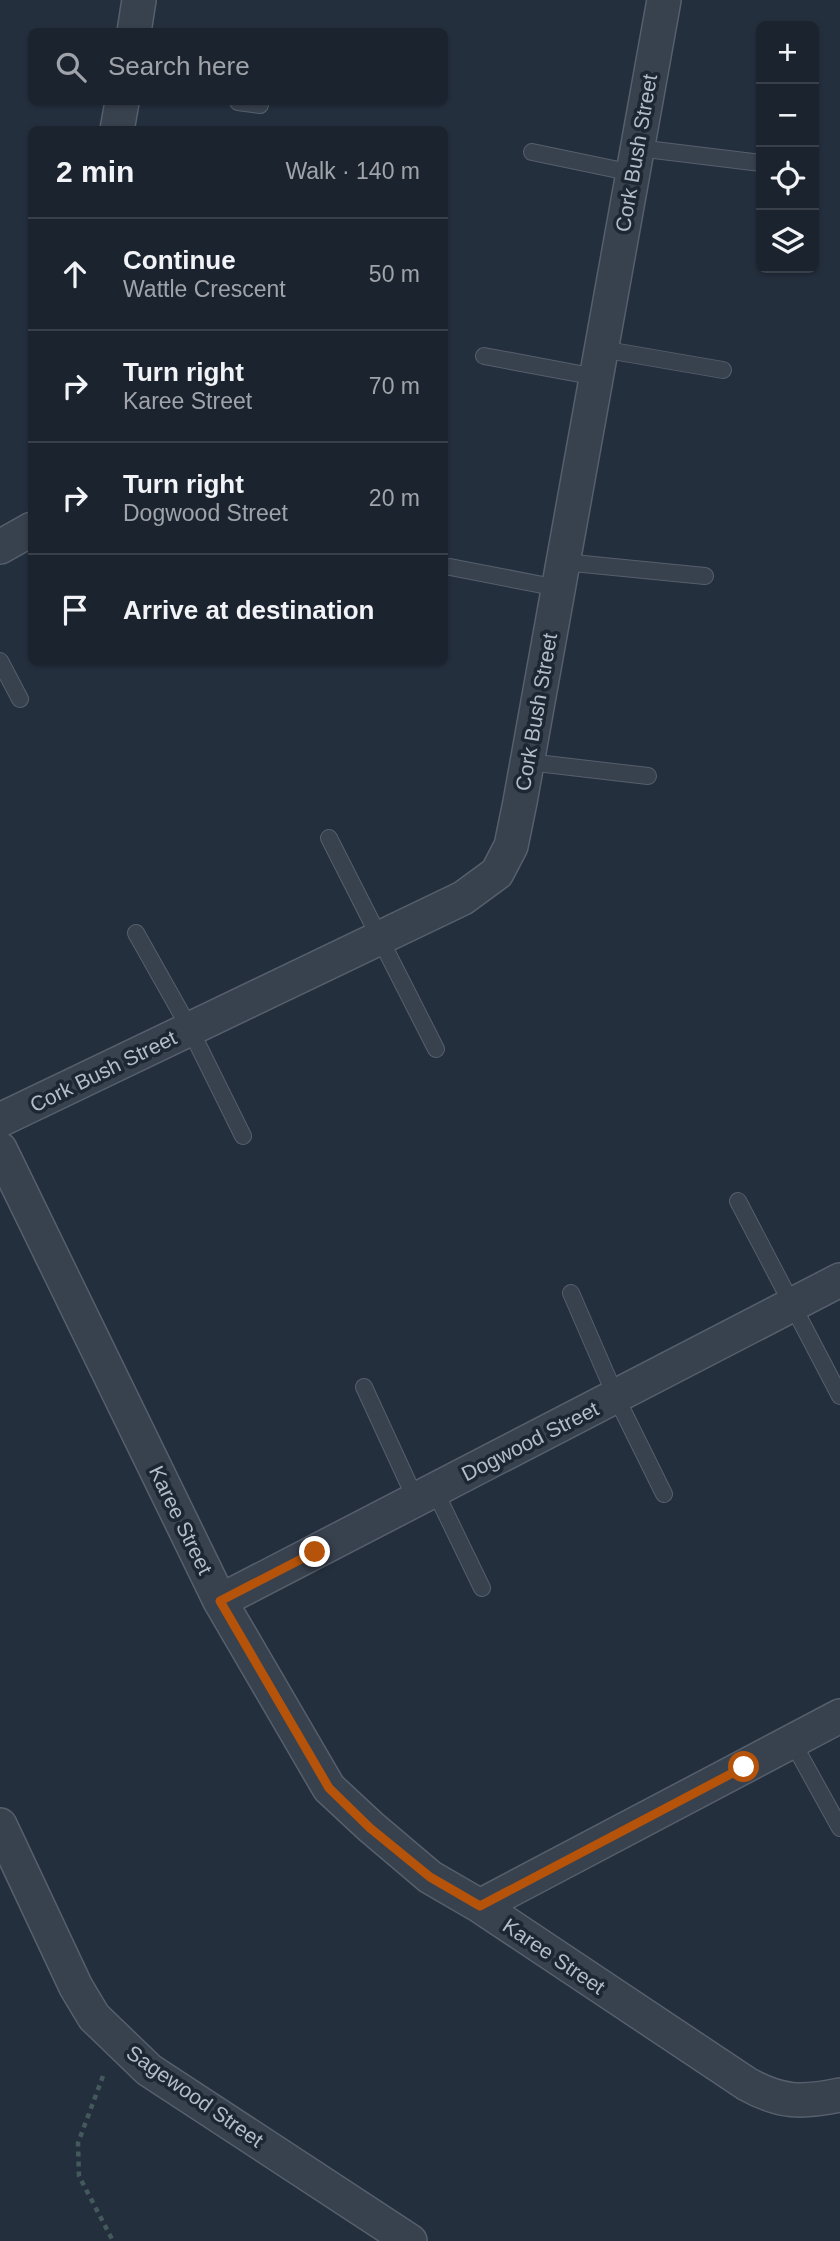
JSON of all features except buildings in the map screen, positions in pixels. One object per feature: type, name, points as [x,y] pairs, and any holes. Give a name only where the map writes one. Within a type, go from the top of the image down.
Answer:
[{"type":"street","points":[[135,28],[139,0]]},
{"type":"street","name":"Cork Bush Street","points":[[0,1120],[463,898],[497,873],[511,846],[528,762],[664,0]]},
{"type":"street","points":[[118,126],[121,105]]},
{"type":"street","points":[[0,547],[28,532]]},
{"type":"street","name":"Karee Street","points":[[0,1149],[220,1601],[329,1788],[370,1828],[430,1877],[480,1906],[766,2095],[784,2100],[813,2101],[840,2095]]},
{"type":"street","name":"Dogwood Street","points":[[220,1601],[840,1280]]},
{"type":"street","points":[[480,1906],[840,1716]]},
{"type":"street","name":"Sagewood Street","points":[[1,1827],[76,1987],[94,2017],[115,2039],[149,2070],[410,2241]]},
{"type":"lane","points":[[532,152],[635,160],[756,163]]},
{"type":"lane","points":[[484,356],[723,370]]},
{"type":"lane","points":[[450,566],[561,575],[705,576]]},
{"type":"lane","points":[[0,661],[20,699]]},
{"type":"lane","points":[[528,762],[648,776]]},
{"type":"lane","points":[[329,838],[436,1049]]},
{"type":"lane","points":[[136,933],[190,1029],[243,1136]]},
{"type":"lane","points":[[738,1201],[840,1396]]},
{"type":"lane","points":[[571,1293],[616,1397],[664,1494]]},
{"type":"lane","points":[[364,1387],[482,1588]]},
{"type":"lane","points":[[792,1741],[840,1828]]},
{"type":"path","points":[[113,2241],[79,2176],[78,2143],[115,2039]]},
{"type":"route","points":[[315,1552],[220,1601],[329,1788],[370,1828],[430,1877],[480,1906],[744,1767]]}]
